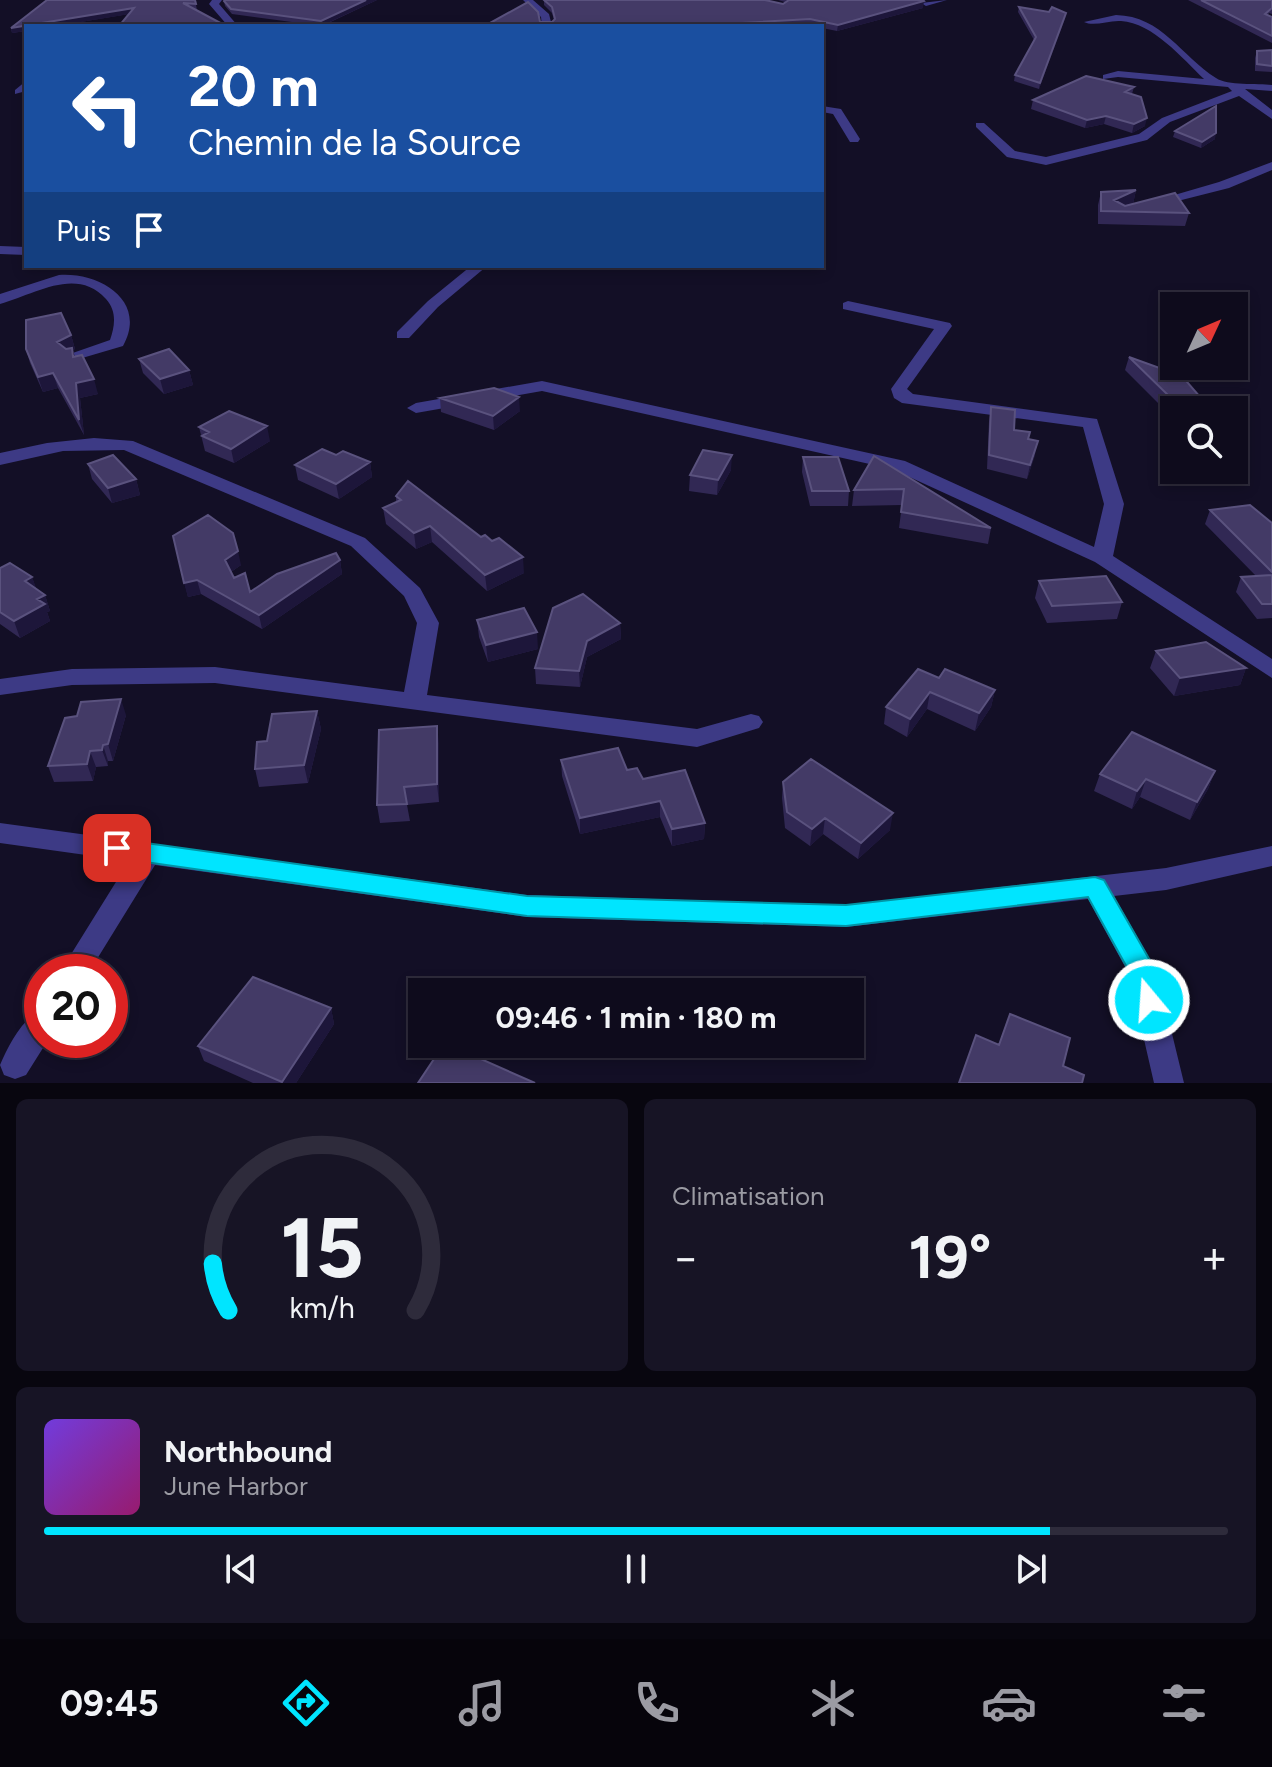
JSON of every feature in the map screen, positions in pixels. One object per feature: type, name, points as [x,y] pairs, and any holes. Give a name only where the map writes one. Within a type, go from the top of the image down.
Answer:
[{"type":"street","points":[[217,0],[214,4],[216,17],[229,24]]},
{"type":"street","points":[[528,0],[546,16],[547,24]]},
{"type":"street","points":[[926,3],[942,0]]},
{"type":"street","points":[[1089,22],[1114,18],[1133,20],[1166,40],[1216,84]]},
{"type":"street","points":[[1107,77],[1118,74],[1237,88],[1272,88]]},
{"type":"street","points":[[1237,88],[1272,116]]},
{"type":"street","points":[[980,125],[1011,154],[1046,161],[1143,137],[1166,120],[1237,88]]},
{"type":"street","points":[[824,109],[837,111],[854,139]]},
{"type":"street","points":[[1136,208],[1224,185],[1272,166]]},
{"type":"street","points":[[0,250],[24,251]]},
{"type":"street","points":[[403,335],[433,304],[478,268]]},
{"type":"street","points":[[0,299],[67,278],[101,287],[115,295],[123,312],[124,329],[117,343],[72,356]]},
{"type":"street","points":[[848,306],[944,326],[899,389],[900,394],[908,399],[1091,423],[1114,504],[1102,558]]},
{"type":"street","points":[[416,408],[542,386],[809,442],[898,465],[1102,558],[1272,670]]},
{"type":"street","points":[[0,459],[48,446],[94,440],[127,445],[358,542],[413,593],[428,623],[414,701]]},
{"type":"street","points":[[0,687],[72,677],[215,675],[697,738],[751,722]]},
{"type":"street","points":[[0,833],[527,906],[846,916],[1166,879],[1272,856]]},
{"type":"street","points":[[85,954],[148,853]]},
{"type":"street","points":[[1095,887],[1143,972],[1169,1083]]},
{"type":"street","points":[[15,1065],[24,1051]]},
{"type":"building","points":[[47,0],[195,0],[196,4],[183,3],[222,24],[121,24],[134,8],[11,28]]},
{"type":"building","points":[[225,0],[366,0],[321,21],[231,9]]},
{"type":"building","points":[[544,0],[765,0],[783,4],[789,0],[924,1],[838,25],[810,19],[741,24],[490,23],[528,2],[538,12],[540,22],[552,22],[555,19],[552,7]]},
{"type":"building","points":[[1201,0],[1272,0],[1272,8],[1265,14],[1272,17],[1272,36]]},
{"type":"building","points":[[1019,7],[1049,12],[1052,7],[1066,13],[1040,83],[1015,75],[1036,37]]},
{"type":"building","points":[[1272,50],[1272,66],[1257,64],[1257,51]]},
{"type":"building","points":[[1086,76],[1134,87],[1125,92],[1141,97],[1147,118],[1134,124],[1106,116],[1087,120],[1033,100]]},
{"type":"building","points":[[1216,106],[1216,133],[1202,142],[1175,131]]},
{"type":"building","points":[[1136,190],[1114,200],[1125,206],[1175,193],[1189,213],[1101,211],[1101,192]]},
{"type":"building","points":[[61,313],[71,335],[57,342],[66,349],[72,348],[73,357],[82,355],[94,379],[76,383],[79,420],[53,373],[38,377],[26,349],[26,320]]},
{"type":"building","points":[[169,349],[189,370],[160,379],[139,359]]},
{"type":"building","points":[[1129,357],[1160,368],[1160,380],[1185,380],[1199,396],[1169,396]]},
{"type":"building","points":[[494,388],[519,397],[493,416],[440,398]]},
{"type":"building","points":[[991,407],[1015,410],[1014,430],[1030,432],[1028,439],[1038,441],[1030,465],[989,455]]},
{"type":"building","points":[[229,411],[267,426],[231,449],[202,436],[209,432],[199,427]]},
{"type":"building","points":[[322,449],[336,455],[343,451],[370,462],[336,484],[295,465]]},
{"type":"building","points":[[703,450],[732,455],[718,480],[690,475]]},
{"type":"building","points":[[113,455],[136,479],[108,488],[88,464]]},
{"type":"building","points":[[874,456],[991,528],[901,512],[904,489],[854,490]]},
{"type":"building","points":[[803,457],[838,457],[849,491],[812,491]]},
{"type":"building","points":[[408,481],[481,537],[485,535],[492,541],[499,538],[523,557],[485,575],[430,526],[414,533],[383,508],[401,500],[396,496]]},
{"type":"building","points":[[1250,505],[1272,523],[1272,572],[1210,510]]},
{"type":"building","points":[[208,515],[233,533],[238,551],[225,560],[234,578],[245,573],[250,592],[277,574],[336,553],[340,560],[259,615],[197,580],[184,583],[173,536]]},
{"type":"building","points":[[10,563],[32,577],[25,581],[45,595],[37,599],[45,604],[14,621],[0,612],[0,568]]},
{"type":"building","points":[[1272,575],[1272,604],[1262,604],[1241,577]]},
{"type":"building","points":[[1106,576],[1122,602],[1052,606],[1039,581]]},
{"type":"building","points":[[583,594],[620,623],[587,641],[579,671],[535,668],[553,608]]},
{"type":"building","points":[[524,608],[537,632],[486,645],[477,620]]},
{"type":"building","points":[[1206,642],[1246,668],[1180,678],[1156,651]]},
{"type":"building","points":[[918,669],[939,678],[945,669],[995,690],[979,713],[930,692],[910,719],[886,707]]},
{"type":"building","points":[[121,699],[108,744],[103,745],[102,750],[90,751],[87,764],[48,766],[65,718],[77,716],[81,702]]},
{"type":"building","points":[[317,711],[304,765],[255,769],[257,742],[267,741],[272,714]]},
{"type":"building","points":[[437,726],[437,784],[404,787],[407,804],[377,805],[379,730]]},
{"type":"building","points":[[1132,732],[1215,771],[1197,802],[1146,779],[1137,791],[1100,774]]},
{"type":"building","points":[[618,748],[627,770],[637,768],[643,779],[685,770],[705,823],[672,829],[660,801],[580,818],[561,760]]},
{"type":"building","points":[[811,759],[893,813],[861,843],[825,818],[812,829],[787,812],[783,782]]},
{"type":"building","points":[[253,977],[331,1008],[282,1082],[198,1046]]},
{"type":"building","points":[[1010,1014],[1070,1038],[1063,1066],[1084,1075],[1082,1083],[959,1083],[976,1035],[999,1045]]},
{"type":"building","points":[[435,1058],[479,1058],[535,1083],[418,1083]]},
{"type":"route","points":[[117,848],[527,906],[846,916],[1095,887],[1143,972],[1149,1000]]}]
